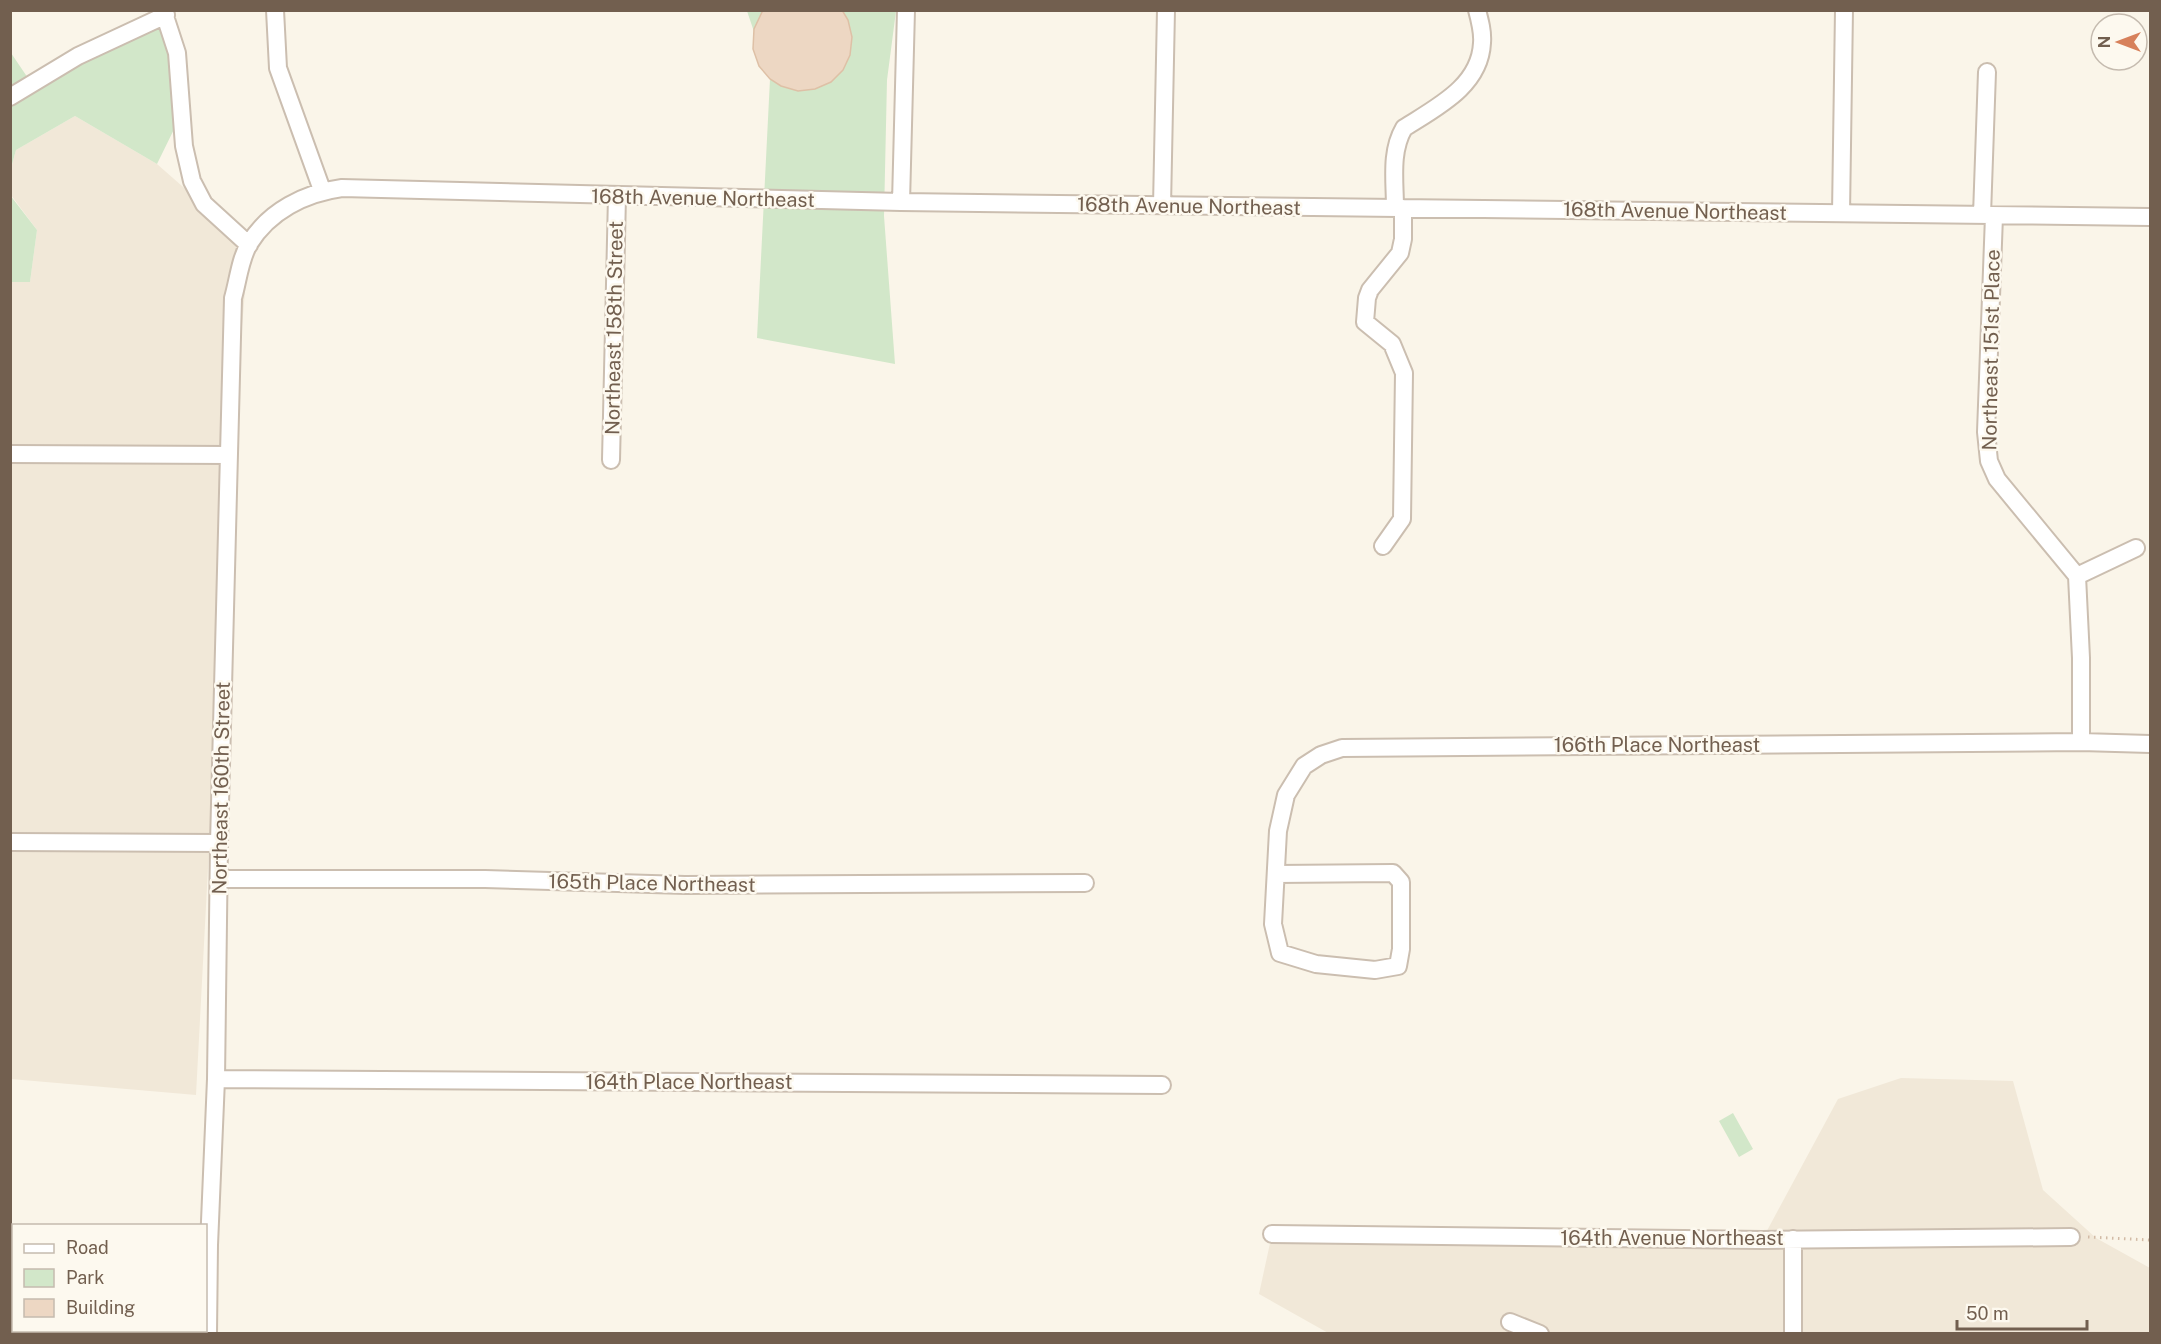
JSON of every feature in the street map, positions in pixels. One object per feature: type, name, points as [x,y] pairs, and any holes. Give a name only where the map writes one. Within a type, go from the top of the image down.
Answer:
[{"type":"street","points":[[275,10],[278,68],[322,190]]},
{"type":"street","points":[[901,202],[906,10]]},
{"type":"street","points":[[1162,206],[1166,10]]},
{"type":"street","points":[[1383,546],[1402,519],[1404,373],[1392,344],[1365,322],[1367,298],[1370,290],[1400,253],[1403,239],[1395,152],[1399,138],[1404,128],[1458,91],[1475,71],[1480,58],[1482,41],[1478,10]]},
{"type":"street","points":[[1841,213],[1844,10]]},
{"type":"street","points":[[10,97],[78,56],[164,13],[177,53],[184,146],[192,181],[204,204],[249,245]]},
{"type":"street","name":"Northeast 151st Place","points":[[1987,72],[1986,432],[1989,461],[1997,479],[2077,576]]},
{"type":"street","name":"168th Avenue Northeast","points":[[249,245],[271,217],[322,190],[342,188],[901,202],[2151,217]]},
{"type":"street","name":"Northeast 158th Street","points":[[611,460],[617,196]]},
{"type":"street","name":"Northeast 160th Street","points":[[208,1334],[207,1245],[216,1079],[219,843],[233,298],[249,245]]},
{"type":"street","points":[[10,454],[229,455]]},
{"type":"street","points":[[2081,742],[2081,658],[2077,576],[2136,548]]},
{"type":"street","name":"166th Place Northeast","points":[[1276,874],[1393,873],[1401,882],[1401,949],[1398,966],[1375,970],[1316,964],[1280,952],[1274,924],[1275,895],[1278,831],[1286,795],[1304,766],[1321,755],[1342,748],[2081,742],[2151,744]]},
{"type":"street","points":[[10,842],[219,843]]},
{"type":"street","name":"165th Place Northeast","points":[[219,879],[485,879],[685,885],[1085,883]]},
{"type":"street","name":"164th Place Northeast","points":[[216,1079],[1162,1085]]},
{"type":"street","name":"164th Avenue Northeast","points":[[1272,1234],[1793,1239],[2071,1236]]},
{"type":"street","points":[[1793,1239],[1793,1334]]},
{"type":"street","points":[[1510,1322],[1540,1334]]},
{"type":"path","points":[[2071,1236],[2151,1240]]},
{"type":"shaded area","points":[[75,116],[157,164],[249,245],[228,490],[196,1095],[11,1079],[10,282],[30,282],[37,230],[11,195],[11,168],[16,150]]},
{"type":"shaded area","points":[[1901,1078],[2013,1081],[2043,1190],[2096,1238],[2150,1268],[2150,1333],[1330,1334],[1259,1294],[1272,1234],[1762,1240],[1838,1099]]},
{"type":"green space","points":[[747,11],[896,11],[887,80],[884,216],[895,364],[757,338],[770,79]]},
{"type":"green space","points":[[166,15],[181,115],[157,164],[75,116],[16,150],[11,168],[11,53],[32,84]]},
{"type":"green space","points":[[10,195],[37,230],[30,282],[11,282]]},
{"type":"green space","points":[[1733,1113],[1753,1149],[1739,1157],[1719,1121]]},
{"type":"building","points":[[763,10],[842,10],[848,20],[852,37],[850,55],[843,70],[831,82],[815,89],[798,91],[781,86],[770,79],[759,66],[753,49],[754,29]]}]
